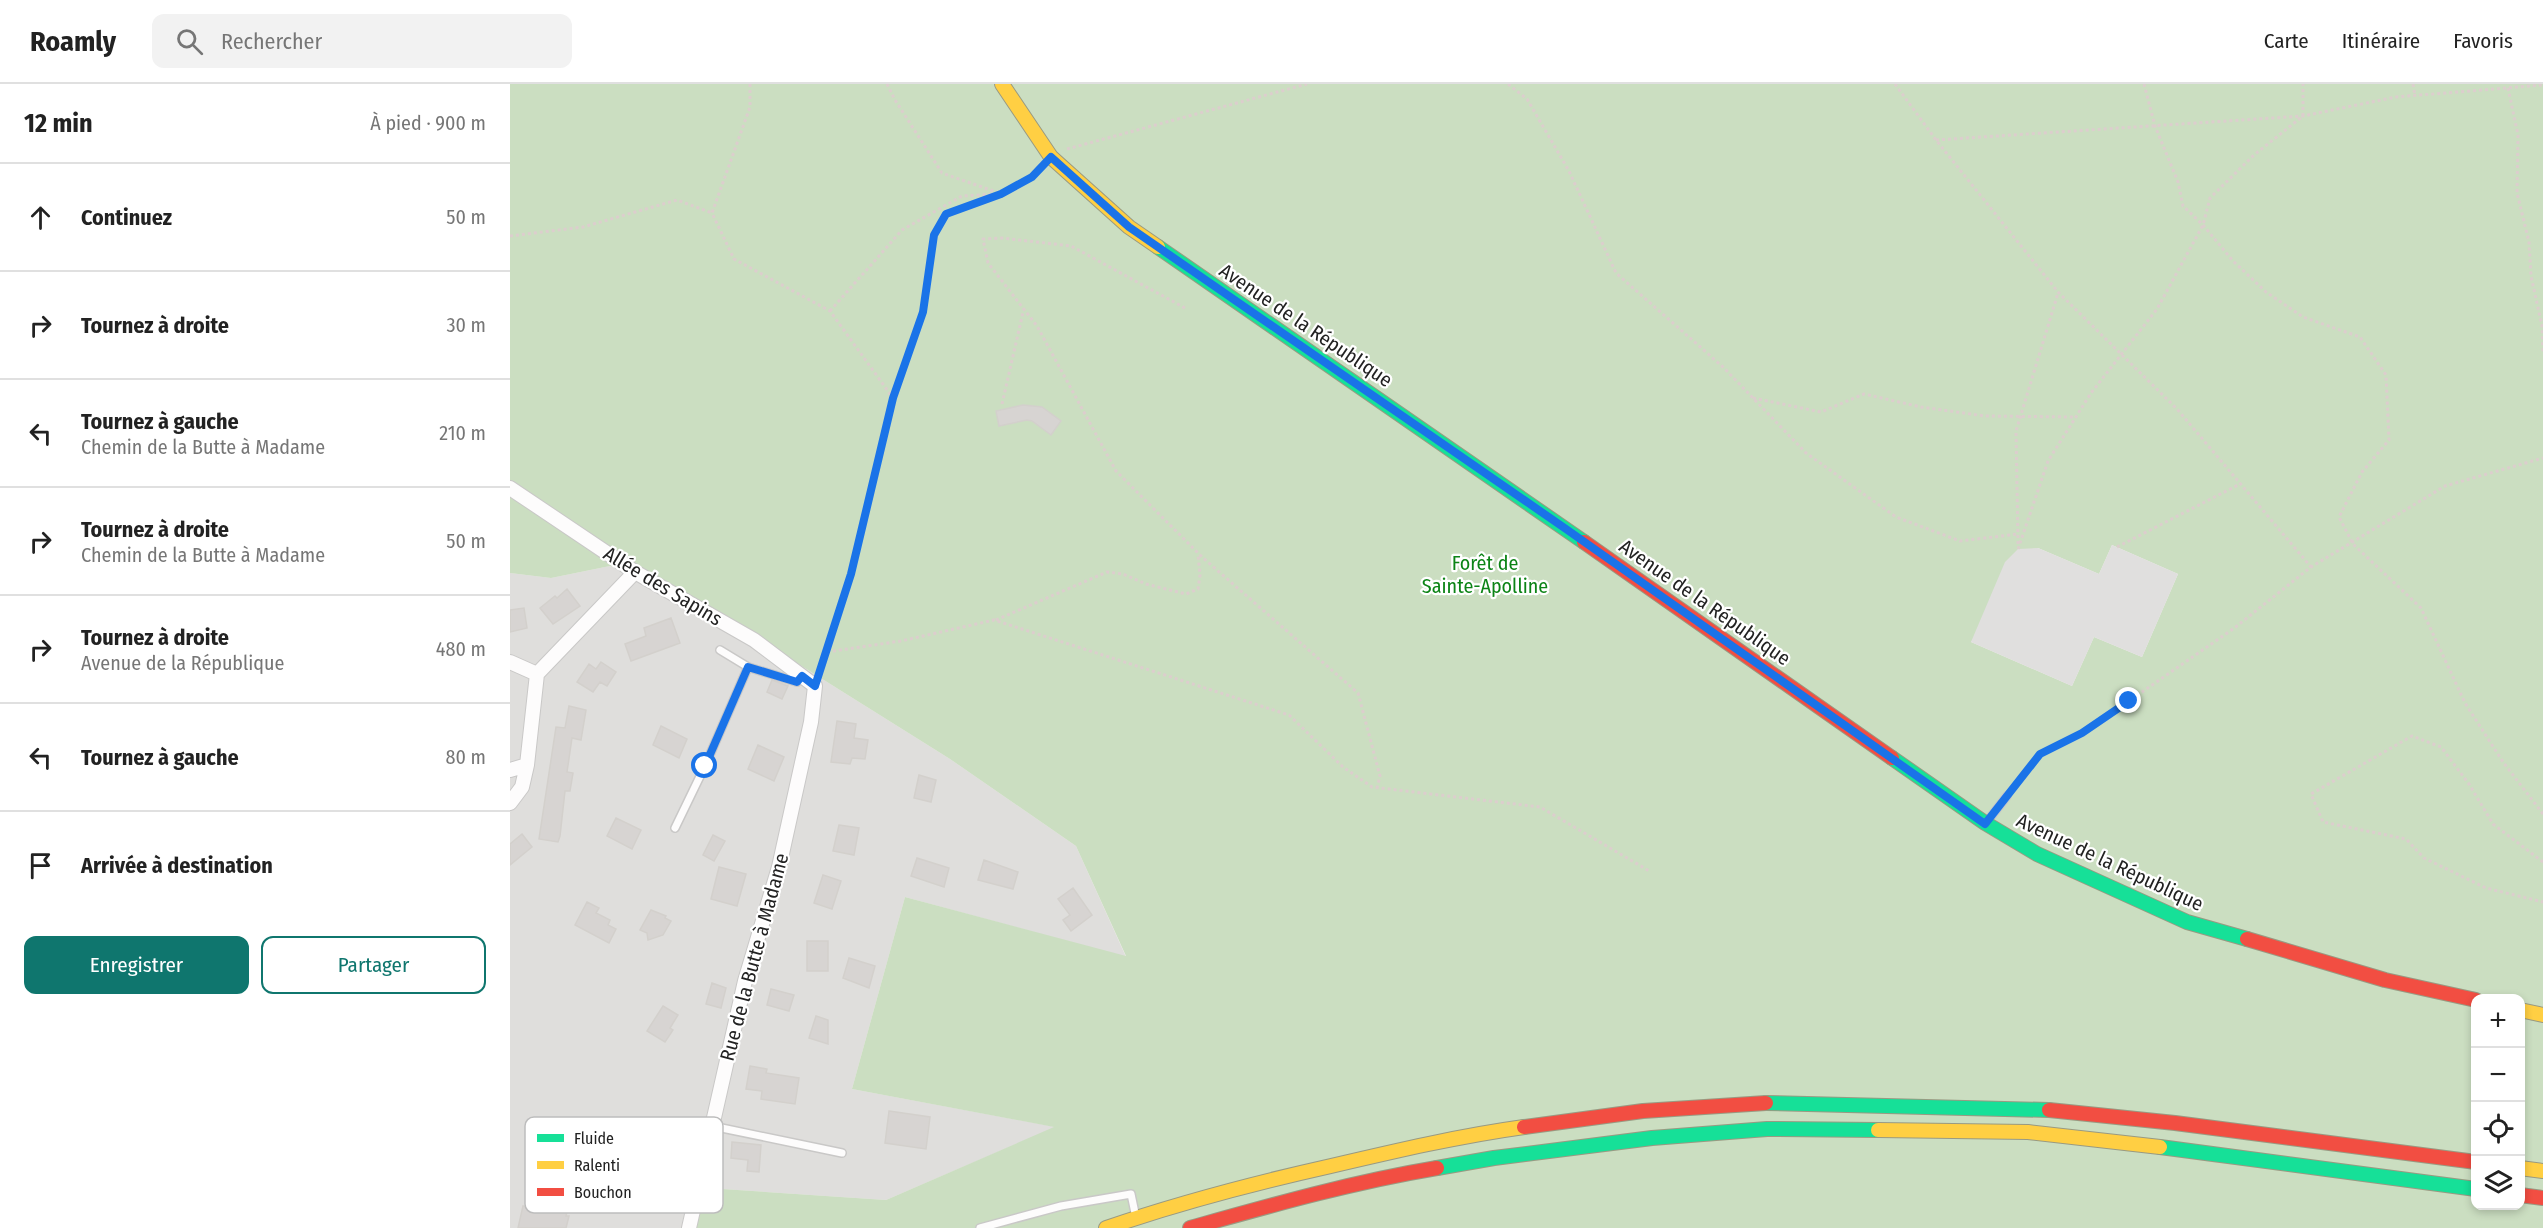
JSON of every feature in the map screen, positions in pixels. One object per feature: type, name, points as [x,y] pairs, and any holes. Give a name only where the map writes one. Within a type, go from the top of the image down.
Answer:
[{"type":"main road","name":"Avenue de la République","points":[[1002,84],[1051,157],[1129,227],[1547,515],[1985,824],[2037,854],[2187,922],[2385,980],[2471,999]]},
{"type":"main road","points":[[2525,1011],[2543,1015]]},
{"type":"main road","points":[[1106,1228],[1135,1218],[1376,1155],[1488,1132],[1643,1112],[1766,1103],[2026,1108],[2175,1123],[2471,1161]]},
{"type":"main road","points":[[1190,1228],[1284,1201],[1388,1176],[1561,1149],[1652,1138],[1767,1129],[2028,1132],[2178,1149],[2471,1188]]},
{"type":"main road","points":[[2525,1169],[2543,1171]]},
{"type":"main road","points":[[2525,1196],[2543,1198]]},
{"type":"street","name":"Allée des Sapins","points":[[510,488],[635,572],[754,640],[815,686]]},
{"type":"street","points":[[510,803],[522,787],[527,765],[537,674],[635,572]]},
{"type":"street","points":[[510,662],[537,674]]},
{"type":"street","name":"Rue de la Butte à Madame","points":[[714,1117],[745,981],[779,867],[811,722],[815,686]]},
{"type":"street","points":[[510,770],[527,765]]},
{"type":"street","name":"Rue de la Butte à Madame","points":[[689,1228],[692,1213]]},
{"type":"lane","points":[[720,650],[748,667],[797,682],[802,676]]},
{"type":"lane","points":[[675,828],[748,667]]},
{"type":"lane","points":[[1985,824],[2007,796]]},
{"type":"lane","points":[[723,1128],[842,1153]]},
{"type":"lane","points":[[980,1228],[1061,1206],[1131,1194],[1135,1218]]},
{"type":"path","points":[[712,213],[750,107],[750,84]]},
{"type":"path","points":[[887,84],[942,173],[1001,194]]},
{"type":"path","points":[[815,686],[851,574],[893,398],[923,312],[934,235],[946,214],[1001,194],[1032,177],[1051,157],[1069,148],[1308,84]]},
{"type":"path","points":[[1508,84],[1527,99],[1569,171],[1616,273],[1723,367],[1806,453],[1896,517],[1960,541],[2018,534]]},
{"type":"path","points":[[1895,84],[1936,141],[2058,292],[2177,410],[2311,567]]},
{"type":"path","points":[[2144,84],[2155,126],[2178,182],[2183,206],[2204,225],[2233,261],[2266,292],[2304,317],[2360,338],[2385,375],[2389,440],[2362,472],[2339,518],[2353,544],[2421,608],[2465,703],[2502,762],[2543,814]]},
{"type":"path","points":[[2303,84],[2303,116]]},
{"type":"path","points":[[2413,84],[2415,96]]},
{"type":"path","points":[[1936,141],[2303,116],[2415,96],[2543,85]]},
{"type":"path","points":[[2508,88],[2518,135],[2517,193],[2529,242],[2531,276],[2542,326],[2543,352]]},
{"type":"path","points":[[2058,292],[2016,431],[2018,549],[2048,461],[2120,354],[2157,309],[2204,225],[2210,198],[2254,155],[2303,116]]},
{"type":"path","points":[[830,312],[902,230],[962,196],[1001,194]]},
{"type":"path","points":[[510,236],[583,227],[677,200],[712,213],[734,259],[830,312],[893,398]]},
{"type":"path","points":[[1185,308],[1071,246],[1002,238],[982,239],[988,263],[1037,326],[1116,471],[1198,554],[1358,693],[1380,776],[1377,788]]},
{"type":"path","points":[[1002,404],[1024,308]]},
{"type":"path","points":[[1751,398],[1821,412],[1864,394],[1974,415],[2076,417]]},
{"type":"path","points":[[2007,796],[2040,754],[2082,733],[2129,701],[2232,629],[2311,567],[2353,544],[2445,486],[2543,458]]},
{"type":"path","points":[[2117,547],[2240,484]]},
{"type":"path","points":[[826,652],[901,641],[994,620],[1107,572],[1123,574],[1146,584],[1186,594],[1198,589],[1198,554]]},
{"type":"path","points":[[994,620],[1288,715],[1343,767],[1372,787],[1540,807],[1651,872]]},
{"type":"path","points":[[2543,862],[2493,824],[2469,784],[2441,747],[2412,736],[2311,794],[2323,822],[2406,838],[2424,858],[2486,888],[2543,902]]},
{"type":"shaded area","points":[[2112,545],[2178,574],[2142,657],[2094,637],[2072,686],[1971,642],[2005,562],[2018,549],[2038,548],[2099,574]]},
{"type":"shaded area","points":[[610,566],[672,585],[950,759],[1076,846],[1126,957],[905,897],[852,1089],[1056,1127],[886,1200],[723,1189],[723,1117],[525,1117],[525,1213],[699,1213],[694,1228],[510,1228],[510,573],[551,578]]},
{"type":"green space","name":"Forêt de Sainte-Apolline","points":[[510,84],[2543,84],[2543,1228],[694,1228],[699,1213],[723,1213],[723,1189],[886,1200],[1054,1127],[852,1089],[905,897],[1126,956],[1076,846],[950,759],[672,585],[610,566],[551,578],[510,573]],"holes":[[[2112,545],[2178,574],[2142,657],[2094,637],[2072,686],[1971,642],[2038,548],[2099,574]]]},
{"type":"building","points":[[1023,405],[1042,407],[1061,421],[1051,435],[1032,421],[1027,420],[999,426],[996,411]]},
{"type":"building","points":[[567,589],[580,606],[553,624],[540,608]]},
{"type":"building","points":[[524,608],[527,628],[510,632],[510,610]]},
{"type":"building","points":[[671,618],[680,643],[631,661],[625,644],[646,636],[644,628]]},
{"type":"building","points":[[601,662],[616,672],[607,686],[600,682],[593,692],[577,682],[589,664],[596,669]]},
{"type":"building","points":[[772,680],[788,686],[782,699],[767,692]]},
{"type":"building","points":[[569,706],[586,710],[581,740],[572,738],[567,772],[573,773],[570,791],[565,791],[558,842],[539,839],[556,727],[565,728]]},
{"type":"building","points":[[837,721],[856,724],[854,738],[868,740],[865,759],[852,758],[850,764],[831,762]]},
{"type":"building","points":[[661,726],[687,739],[679,758],[653,745]]},
{"type":"building","points":[[758,745],[784,757],[774,781],[748,769]]},
{"type":"building","points":[[919,775],[936,780],[931,802],[914,798]]},
{"type":"building","points":[[616,818],[641,830],[632,849],[607,836]]},
{"type":"building","points":[[839,825],[859,828],[854,855],[833,851]]},
{"type":"building","points":[[522,834],[532,847],[510,865],[510,844]]},
{"type":"building","points":[[713,835],[725,841],[714,861],[703,855]]},
{"type":"building","points":[[917,858],[949,868],[944,887],[911,876]]},
{"type":"building","points":[[984,860],[1018,872],[1013,889],[978,880]]},
{"type":"building","points":[[719,867],[746,874],[737,906],[711,899]]},
{"type":"building","points":[[823,875],[841,881],[832,909],[814,903]]},
{"type":"building","points":[[1073,888],[1092,915],[1071,931],[1063,920],[1070,915],[1058,899]]},
{"type":"building","points":[[587,902],[599,908],[596,913],[610,920],[608,925],[616,929],[609,943],[575,925]]},
{"type":"building","points":[[651,910],[666,916],[665,918],[671,921],[663,935],[648,940],[647,933],[640,930]]},
{"type":"building","points":[[807,941],[828,941],[828,971],[807,971]]},
{"type":"building","points":[[849,958],[875,966],[869,988],[843,978]]},
{"type":"building","points":[[712,983],[726,988],[721,1008],[706,1004]]},
{"type":"building","points":[[771,989],[794,995],[789,1011],[767,1005]]},
{"type":"building","points":[[663,1006],[678,1015],[670,1028],[673,1030],[665,1042],[647,1031]]},
{"type":"building","points":[[816,1016],[828,1020],[828,1044],[809,1038]]},
{"type":"building","points":[[750,1066],[767,1069],[766,1073],[799,1078],[795,1104],[761,1099],[762,1091],[746,1089]]},
{"type":"building","points":[[889,1111],[930,1117],[926,1149],[885,1143]]},
{"type":"building","points":[[732,1142],[761,1145],[759,1172],[747,1171],[748,1160],[731,1158]]},
{"type":"building","points":[[523,1206],[525,1213],[567,1213],[566,1216],[569,1216],[566,1228],[518,1228]]},
{"type":"traffic: fast","points":[[1158,247],[1584,542]]},
{"type":"traffic: fast","points":[[1892,758],[1985,823],[2037,854],[2187,922],[2247,939]]},
{"type":"traffic: fast","points":[[1766,1103],[2049,1110]]},
{"type":"traffic: fast","points":[[1437,1168],[1494,1158],[1652,1138],[1767,1129],[1878,1130]]},
{"type":"traffic: fast","points":[[2160,1147],[2471,1188]]},
{"type":"traffic: slow","points":[[1002,84],[1051,157],[1129,227],[1158,247]]},
{"type":"traffic: slow","points":[[2525,1011],[2543,1015]]},
{"type":"traffic: slow","points":[[1106,1228],[1274,1179],[1427,1144],[1524,1127]]},
{"type":"traffic: slow","points":[[1878,1130],[2028,1132],[2160,1147]]},
{"type":"traffic: slow","points":[[2525,1169],[2543,1171]]},
{"type":"traffic: jam","points":[[1584,542],[1892,758]]},
{"type":"traffic: jam","points":[[2247,939],[2385,980],[2471,999]]},
{"type":"traffic: jam","points":[[1524,1127],[1643,1111],[1766,1103]]},
{"type":"traffic: jam","points":[[2049,1110],[2175,1123],[2471,1161]]},
{"type":"traffic: jam","points":[[1190,1228],[1344,1187],[1437,1168]]},
{"type":"traffic: jam","points":[[2525,1196],[2543,1198]]},
{"type":"route","points":[[705,766],[748,667],[797,682],[802,676],[815,686],[851,574],[893,398],[923,312],[931,269],[934,235],[946,214],[1001,194],[1032,177],[1051,157],[1129,227],[1313,352],[1985,824],[2040,754],[2082,733],[2129,701]]}]
